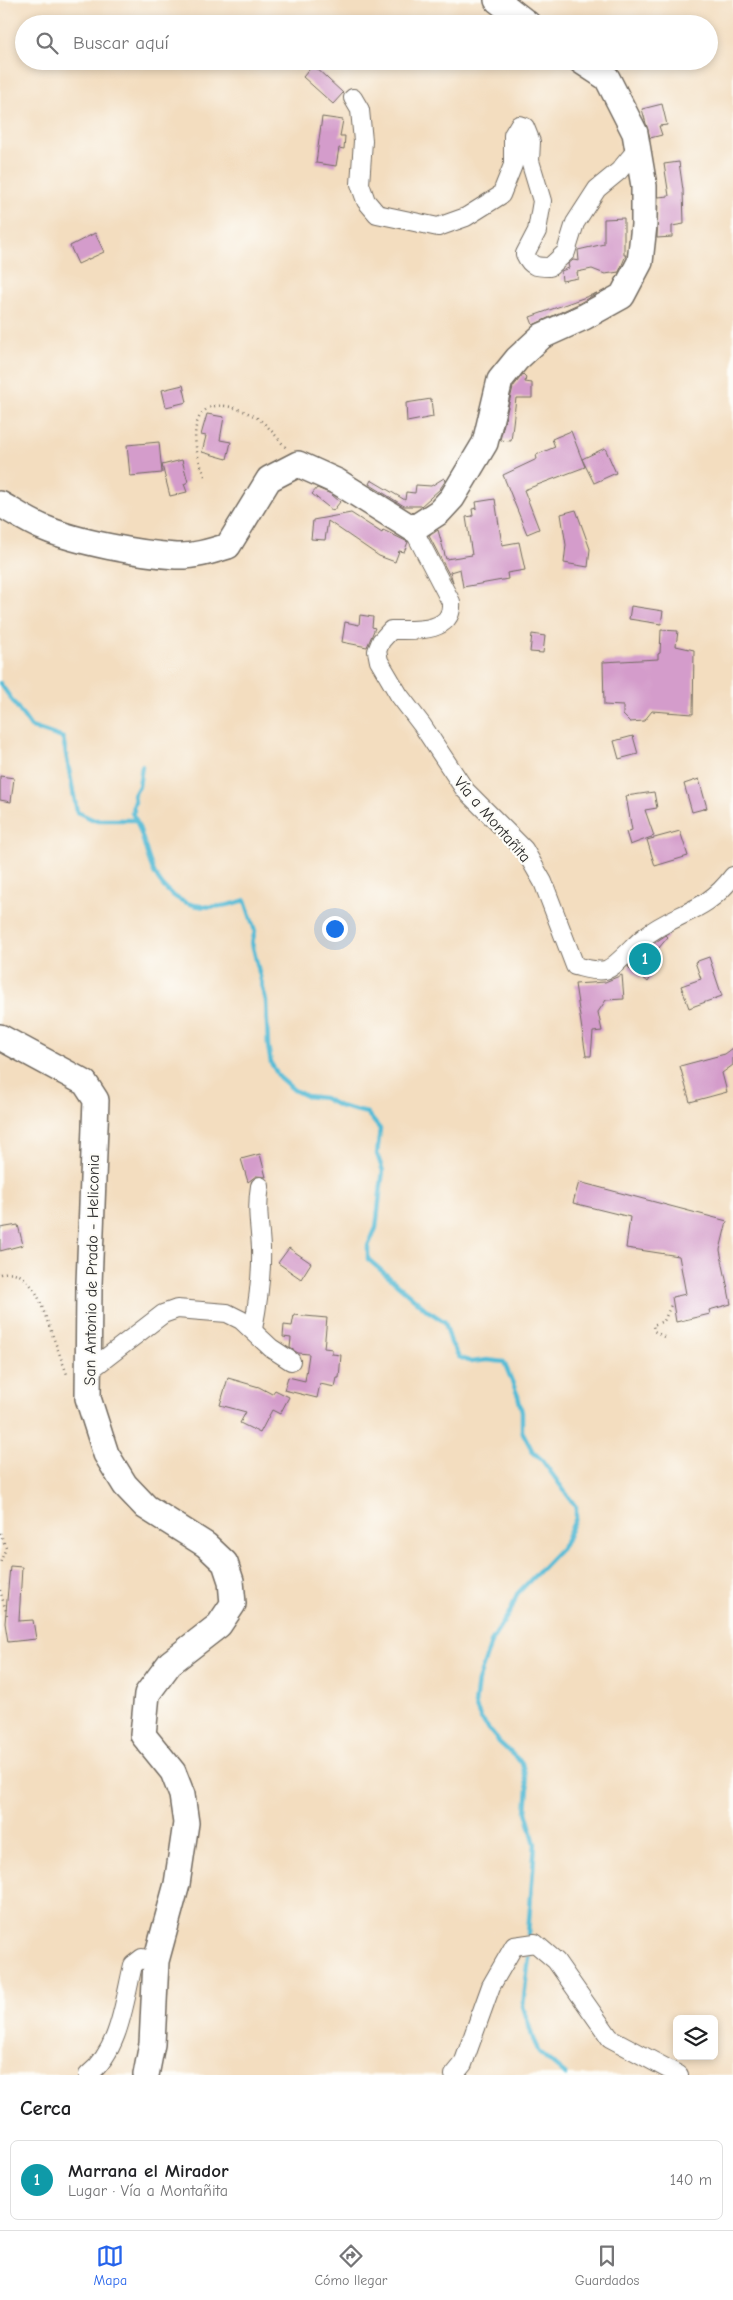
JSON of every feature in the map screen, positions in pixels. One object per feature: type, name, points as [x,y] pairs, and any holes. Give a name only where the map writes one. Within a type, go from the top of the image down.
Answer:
[{"type":"street","points":[[497,0],[516,15]]},
{"type":"street","points":[[0,504],[42,528],[64,535],[128,549],[177,556],[208,553],[228,546],[269,479],[298,464],[338,482],[413,529],[439,512],[452,498],[485,443],[500,380],[517,359],[542,336],[584,317],[622,296],[633,279],[640,262],[644,225],[644,186],[636,133],[607,78],[595,70]]},
{"type":"street","points":[[353,98],[360,110],[363,141],[360,184],[366,201],[377,214],[438,227],[466,217],[501,195],[513,165],[513,135],[519,125],[525,127],[531,142],[530,161],[542,201],[537,231],[525,254],[530,264],[536,267],[550,267],[566,252],[575,222],[597,190],[619,171],[638,148]]},
{"type":"street","name":"Vía a Montañita","points":[[413,529],[451,602],[451,612],[444,621],[434,628],[420,631],[391,630],[381,642],[377,651],[378,661],[399,695],[422,725],[465,790],[524,849],[543,882],[575,966],[593,970],[606,970],[644,937],[705,905],[723,890],[733,876]]},
{"type":"street","name":"San Antonio de Prado - Heliconia","points":[[0,1037],[85,1083],[96,1100],[89,1284],[88,1398],[106,1454],[125,1485],[146,1507],[212,1551],[225,1563],[231,1581],[233,1604],[219,1624],[170,1663],[147,1694],[144,1735],[173,1772],[182,1795],[186,1823],[176,1884],[156,1961],[152,2044],[146,2075]]},
{"type":"street","points":[[252,1329],[260,1281],[261,1250],[256,1208],[260,1186]]},
{"type":"street","points":[[89,1371],[163,1314],[177,1310],[226,1313],[252,1329],[271,1348],[292,1361]]},
{"type":"street","points":[[454,2075],[463,2064],[491,1986],[514,1946],[534,1943],[556,1961],[610,2038],[678,2075]]},
{"type":"street","points":[[88,2075],[94,2071],[114,2042],[133,1966],[142,1958],[156,1961]]},
{"type":"path","points":[[205,476],[194,444],[198,416],[205,408],[219,406],[236,409],[255,417],[270,429],[298,464]]},
{"type":"path","points":[[0,1274],[10,1272],[24,1276],[33,1287],[70,1382],[77,1396],[88,1398]]},
{"type":"path","points":[[664,1338],[654,1331],[653,1325],[664,1321],[671,1305]]},
{"type":"path","points":[[0,1533],[6,1548],[0,1563]]},
{"type":"path","points":[[0,1590],[7,1615]]},
{"type":"building","points":[[309,70],[318,70],[343,93],[333,104],[303,77]]},
{"type":"building","points":[[662,104],[667,125],[659,126],[662,135],[650,138],[642,109]]},
{"type":"building","points":[[322,117],[343,120],[340,136],[345,136],[344,149],[339,148],[336,166],[316,163]]},
{"type":"building","points":[[679,162],[683,190],[684,224],[672,226],[672,237],[657,238],[658,197],[669,196],[664,164]]},
{"type":"building","points":[[624,218],[624,255],[626,255],[619,272],[605,274],[592,269],[577,272],[578,278],[562,281],[561,271],[569,268],[568,264],[573,260],[579,261],[578,250],[604,244],[604,219]]},
{"type":"building","points":[[95,233],[104,252],[78,264],[70,246]]},
{"type":"building","points":[[597,293],[578,304],[533,325],[530,317]]},
{"type":"building","points":[[523,374],[526,377],[525,382],[532,383],[532,398],[516,398],[511,441],[500,440],[513,387]]},
{"type":"building","points":[[183,385],[187,402],[166,407],[162,390]]},
{"type":"building","points":[[431,399],[433,417],[407,422],[406,403]]},
{"type":"building","points":[[207,414],[224,417],[220,440],[231,442],[227,459],[202,452],[206,436],[201,435]]},
{"type":"building","points":[[571,431],[585,467],[524,490],[539,529],[527,534],[503,475],[537,459],[536,455],[555,447],[552,439]]},
{"type":"building","points":[[159,442],[162,473],[130,476],[127,445]]},
{"type":"building","points":[[605,448],[616,473],[594,483],[582,459]]},
{"type":"building","points":[[182,460],[188,482],[184,484],[187,492],[170,496],[162,465]]},
{"type":"building","points":[[444,478],[446,480],[440,489],[421,506],[404,506],[369,484],[371,480],[405,500],[406,492],[415,493],[416,485],[431,486]]},
{"type":"building","points":[[317,488],[331,494],[340,502],[333,511],[312,494]]},
{"type":"building","points":[[495,499],[502,545],[519,542],[525,570],[507,573],[508,579],[463,587],[460,569],[450,572],[453,582],[429,536],[438,530],[446,559],[472,555],[466,517],[473,516],[472,509],[477,508],[476,502]]},
{"type":"building","points":[[576,510],[590,549],[588,567],[564,563],[566,545],[561,514]]},
{"type":"building","points":[[351,513],[382,533],[383,530],[408,542],[404,552],[399,551],[395,562],[379,556],[328,521],[325,540],[311,539],[313,520]]},
{"type":"building","points":[[631,606],[663,611],[661,624],[629,619]]},
{"type":"building","points":[[360,615],[373,617],[372,627],[375,628],[367,647],[342,642],[345,622],[359,625]]},
{"type":"building","points":[[661,630],[678,631],[676,646],[694,650],[693,714],[652,711],[644,721],[630,722],[623,715],[623,706],[604,705],[603,662],[658,659]]},
{"type":"building","points":[[532,634],[545,636],[543,653],[530,652]]},
{"type":"building","points":[[633,736],[638,754],[619,759],[614,741]]},
{"type":"building","points":[[0,776],[14,778],[11,802],[0,800]]},
{"type":"building","points":[[699,779],[707,808],[692,812],[684,784]]},
{"type":"building","points":[[654,792],[657,808],[645,810],[654,836],[630,845],[626,832],[632,830],[626,796]]},
{"type":"building","points":[[680,831],[688,856],[655,866],[647,840]]},
{"type":"building","points":[[666,935],[668,937],[653,955],[660,962],[648,982],[641,976],[640,978],[628,967],[650,946]]},
{"type":"building","points":[[709,957],[722,996],[689,1008],[681,986],[701,979],[695,962]]},
{"type":"building","points":[[622,975],[624,999],[606,1000],[598,1012],[602,1031],[593,1032],[591,1056],[586,1056],[575,984],[605,982]]},
{"type":"building","points":[[733,1048],[733,1065],[722,1073],[727,1092],[690,1102],[680,1066],[725,1054]]},
{"type":"building","points":[[260,1154],[266,1177],[256,1176],[248,1182],[241,1159]]},
{"type":"building","points":[[579,1182],[727,1221],[720,1250],[731,1304],[709,1310],[710,1314],[676,1322],[672,1297],[686,1294],[679,1256],[626,1248],[630,1217],[573,1203]]},
{"type":"building","points":[[18,1225],[23,1245],[0,1251],[0,1228]]},
{"type":"building","points":[[289,1248],[311,1263],[301,1279],[278,1263]]},
{"type":"building","points":[[294,1315],[327,1318],[324,1348],[332,1349],[332,1354],[341,1355],[339,1378],[337,1378],[335,1387],[320,1384],[317,1398],[284,1390],[288,1377],[305,1381],[309,1354],[298,1353],[290,1348],[291,1338],[283,1337],[284,1325],[292,1326]]},
{"type":"building","points":[[228,1378],[259,1387],[272,1394],[275,1390],[289,1397],[280,1414],[272,1410],[260,1433],[240,1423],[246,1412],[220,1405]]},
{"type":"building","points":[[10,1566],[22,1567],[19,1621],[33,1620],[36,1639],[8,1642],[5,1623]]},
{"type":"waterway","points":[[0,683],[31,727],[63,738],[77,812],[94,820],[136,820],[155,874],[172,895],[183,901],[206,907],[232,904],[245,900],[255,931],[252,943],[266,1001],[268,1046],[271,1063],[279,1077],[294,1090],[306,1096],[324,1098],[339,1106],[367,1113],[380,1129],[377,1154],[383,1171],[376,1228],[368,1246],[368,1259],[428,1311],[445,1322],[451,1343],[459,1357],[471,1362],[487,1360],[504,1362],[518,1396],[522,1412],[522,1431],[533,1452],[542,1460],[576,1507],[576,1518],[564,1545],[517,1594],[511,1610],[492,1640],[478,1681],[475,1705],[481,1719],[499,1742],[522,1763],[528,1788],[526,1812],[535,1844],[528,1934]]},
{"type":"waterway","points":[[136,820],[132,813],[134,811],[134,795],[139,786],[142,766]]},
{"type":"waterway","points":[[529,1958],[523,2006],[533,2039],[539,2052],[566,2075]]},
{"type":"place","name":"Marrana el Mirador","points":[[645,959]]}]
